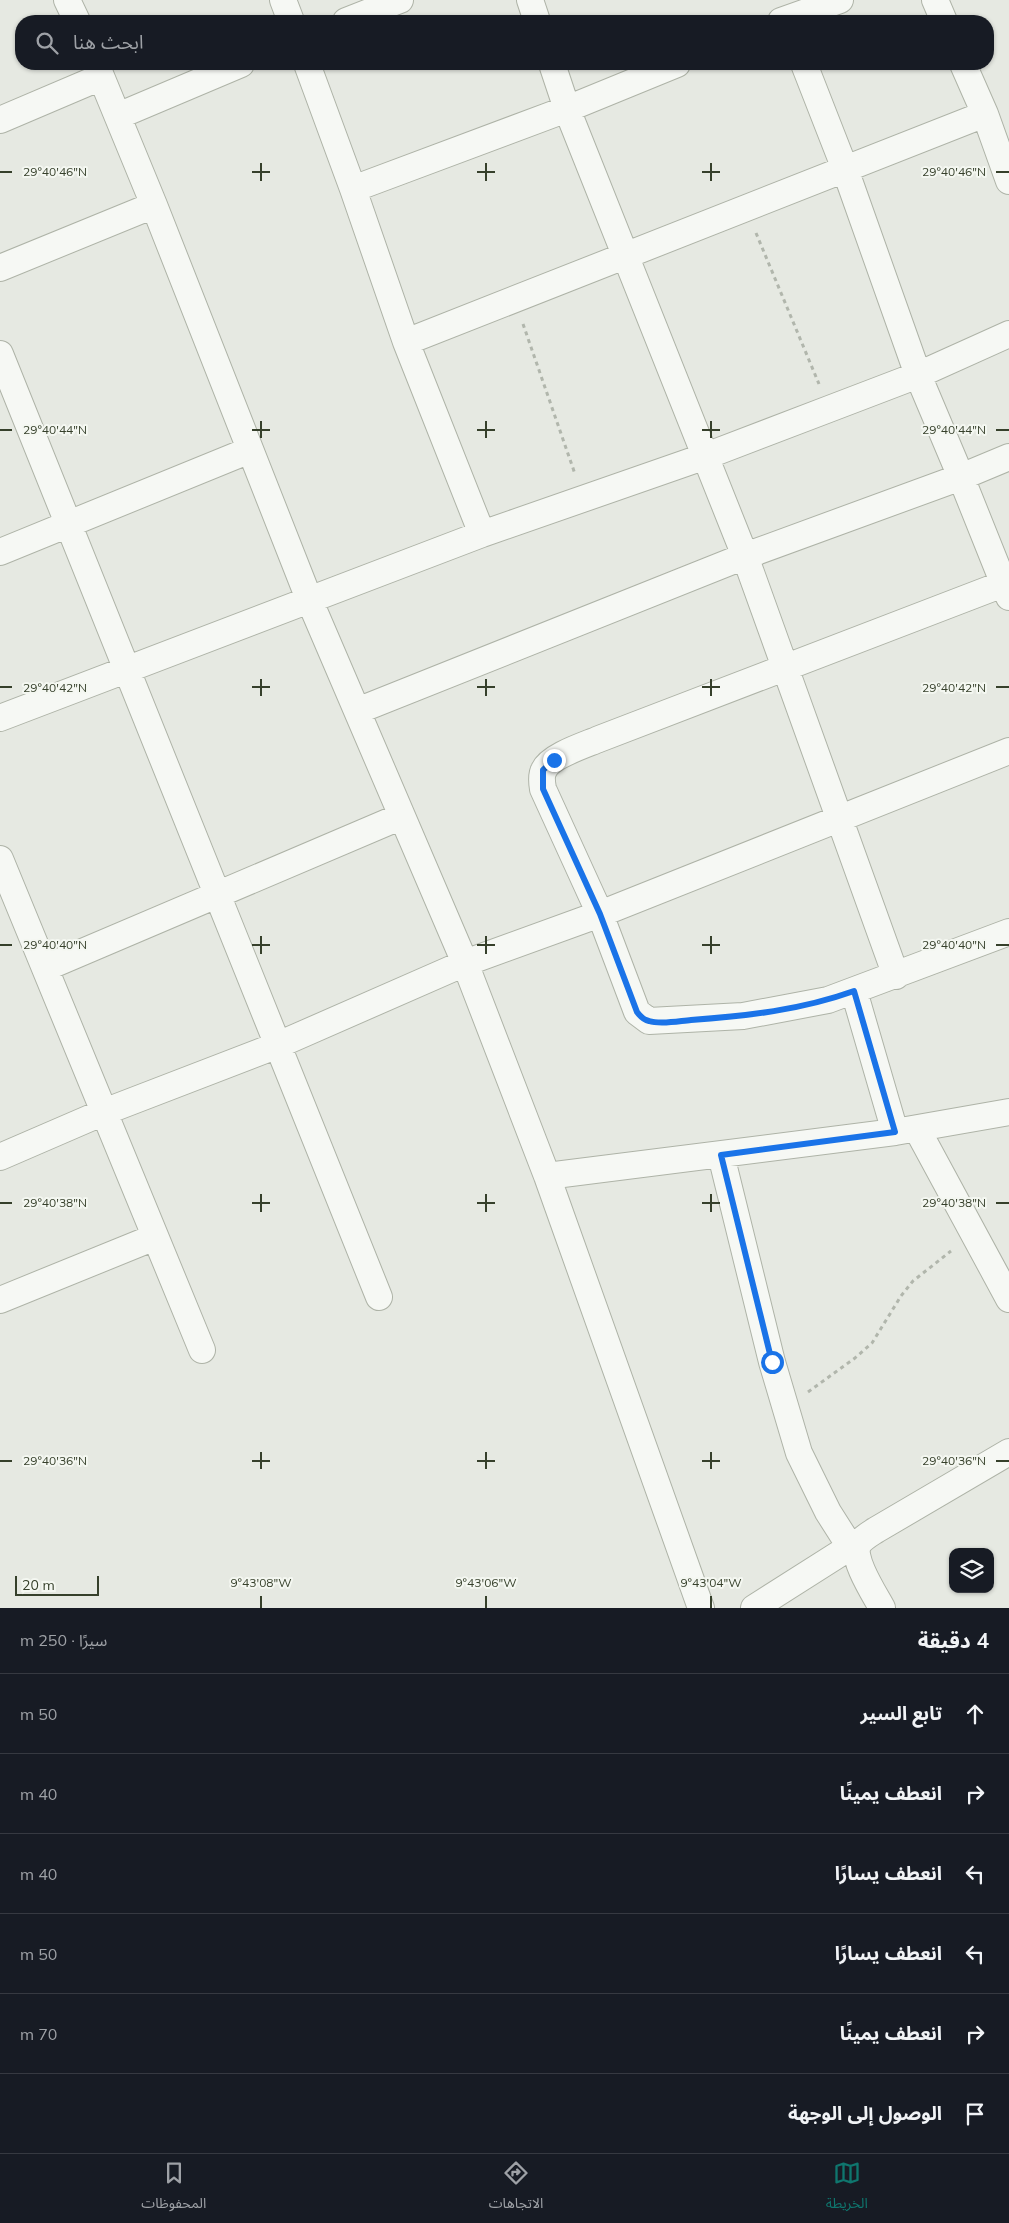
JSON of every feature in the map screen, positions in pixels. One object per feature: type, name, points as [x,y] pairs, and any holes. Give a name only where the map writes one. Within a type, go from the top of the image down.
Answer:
[{"type":"street","points":[[67,0],[74,15]]},
{"type":"street","points":[[283,0],[289,15]]},
{"type":"street","points":[[361,15],[400,0]]},
{"type":"street","points":[[530,0],[535,15]]},
{"type":"street","points":[[784,15],[840,0]]},
{"type":"street","points":[[935,0],[941,15]]},
{"type":"street","points":[[0,120],[98,70],[154,205],[309,599],[465,963],[546,1176],[701,1608]]},
{"type":"street","points":[[118,116],[227,70]]},
{"type":"street","points":[[309,70],[406,342],[482,534]]},
{"type":"street","points":[[554,70],[567,109],[745,556],[896,976]]},
{"type":"street","points":[[353,189],[567,109],[662,70]]},
{"type":"street","points":[[806,70],[846,169],[918,375],[1006,591],[784,667],[599,739],[547,764],[543,770],[543,789],[600,914],[637,1012],[649,1021],[743,1016],[828,1000],[1009,932]]},
{"type":"street","points":[[966,70],[985,114],[1009,181]]},
{"type":"street","points":[[406,342],[985,114]]},
{"type":"street","points":[[0,268],[154,205]]},
{"type":"street","points":[[0,718],[482,534],[706,456],[918,375],[1009,334]]},
{"type":"street","points":[[0,354],[379,1297]]},
{"type":"street","points":[[0,552],[250,450]]},
{"type":"street","points":[[357,711],[745,556],[961,477],[1009,457]]},
{"type":"street","points":[[0,1156],[104,1112],[278,1045],[465,963],[600,914],[841,820],[1009,751]]},
{"type":"street","points":[[45,968],[402,816]]},
{"type":"street","points":[[0,859],[202,1350]]},
{"type":"street","points":[[854,991],[906,1131],[974,1236],[1009,1299]]},
{"type":"street","points":[[546,1176],[906,1131],[1009,1112]]},
{"type":"street","points":[[721,1155],[767,1344],[799,1453],[814,1486],[853,1552],[882,1608]]},
{"type":"street","points":[[0,1300],[155,1237]]},
{"type":"street","points":[[754,1608],[853,1552],[868,1535],[1009,1452]]},
{"type":"path","points":[[746,209],[829,409]]},
{"type":"path","points":[[515,300],[583,498]]},
{"type":"path","points":[[786,1408],[855,1358],[872,1343],[901,1296],[913,1281],[935,1262],[974,1236]]},
{"type":"route","points":[[554,760],[547,764],[543,770],[543,789],[600,914],[639,1015],[649,1021],[670,1022],[743,1016],[794,1008],[828,1000],[854,991],[895,1132],[721,1155],[772,1362]]}]
